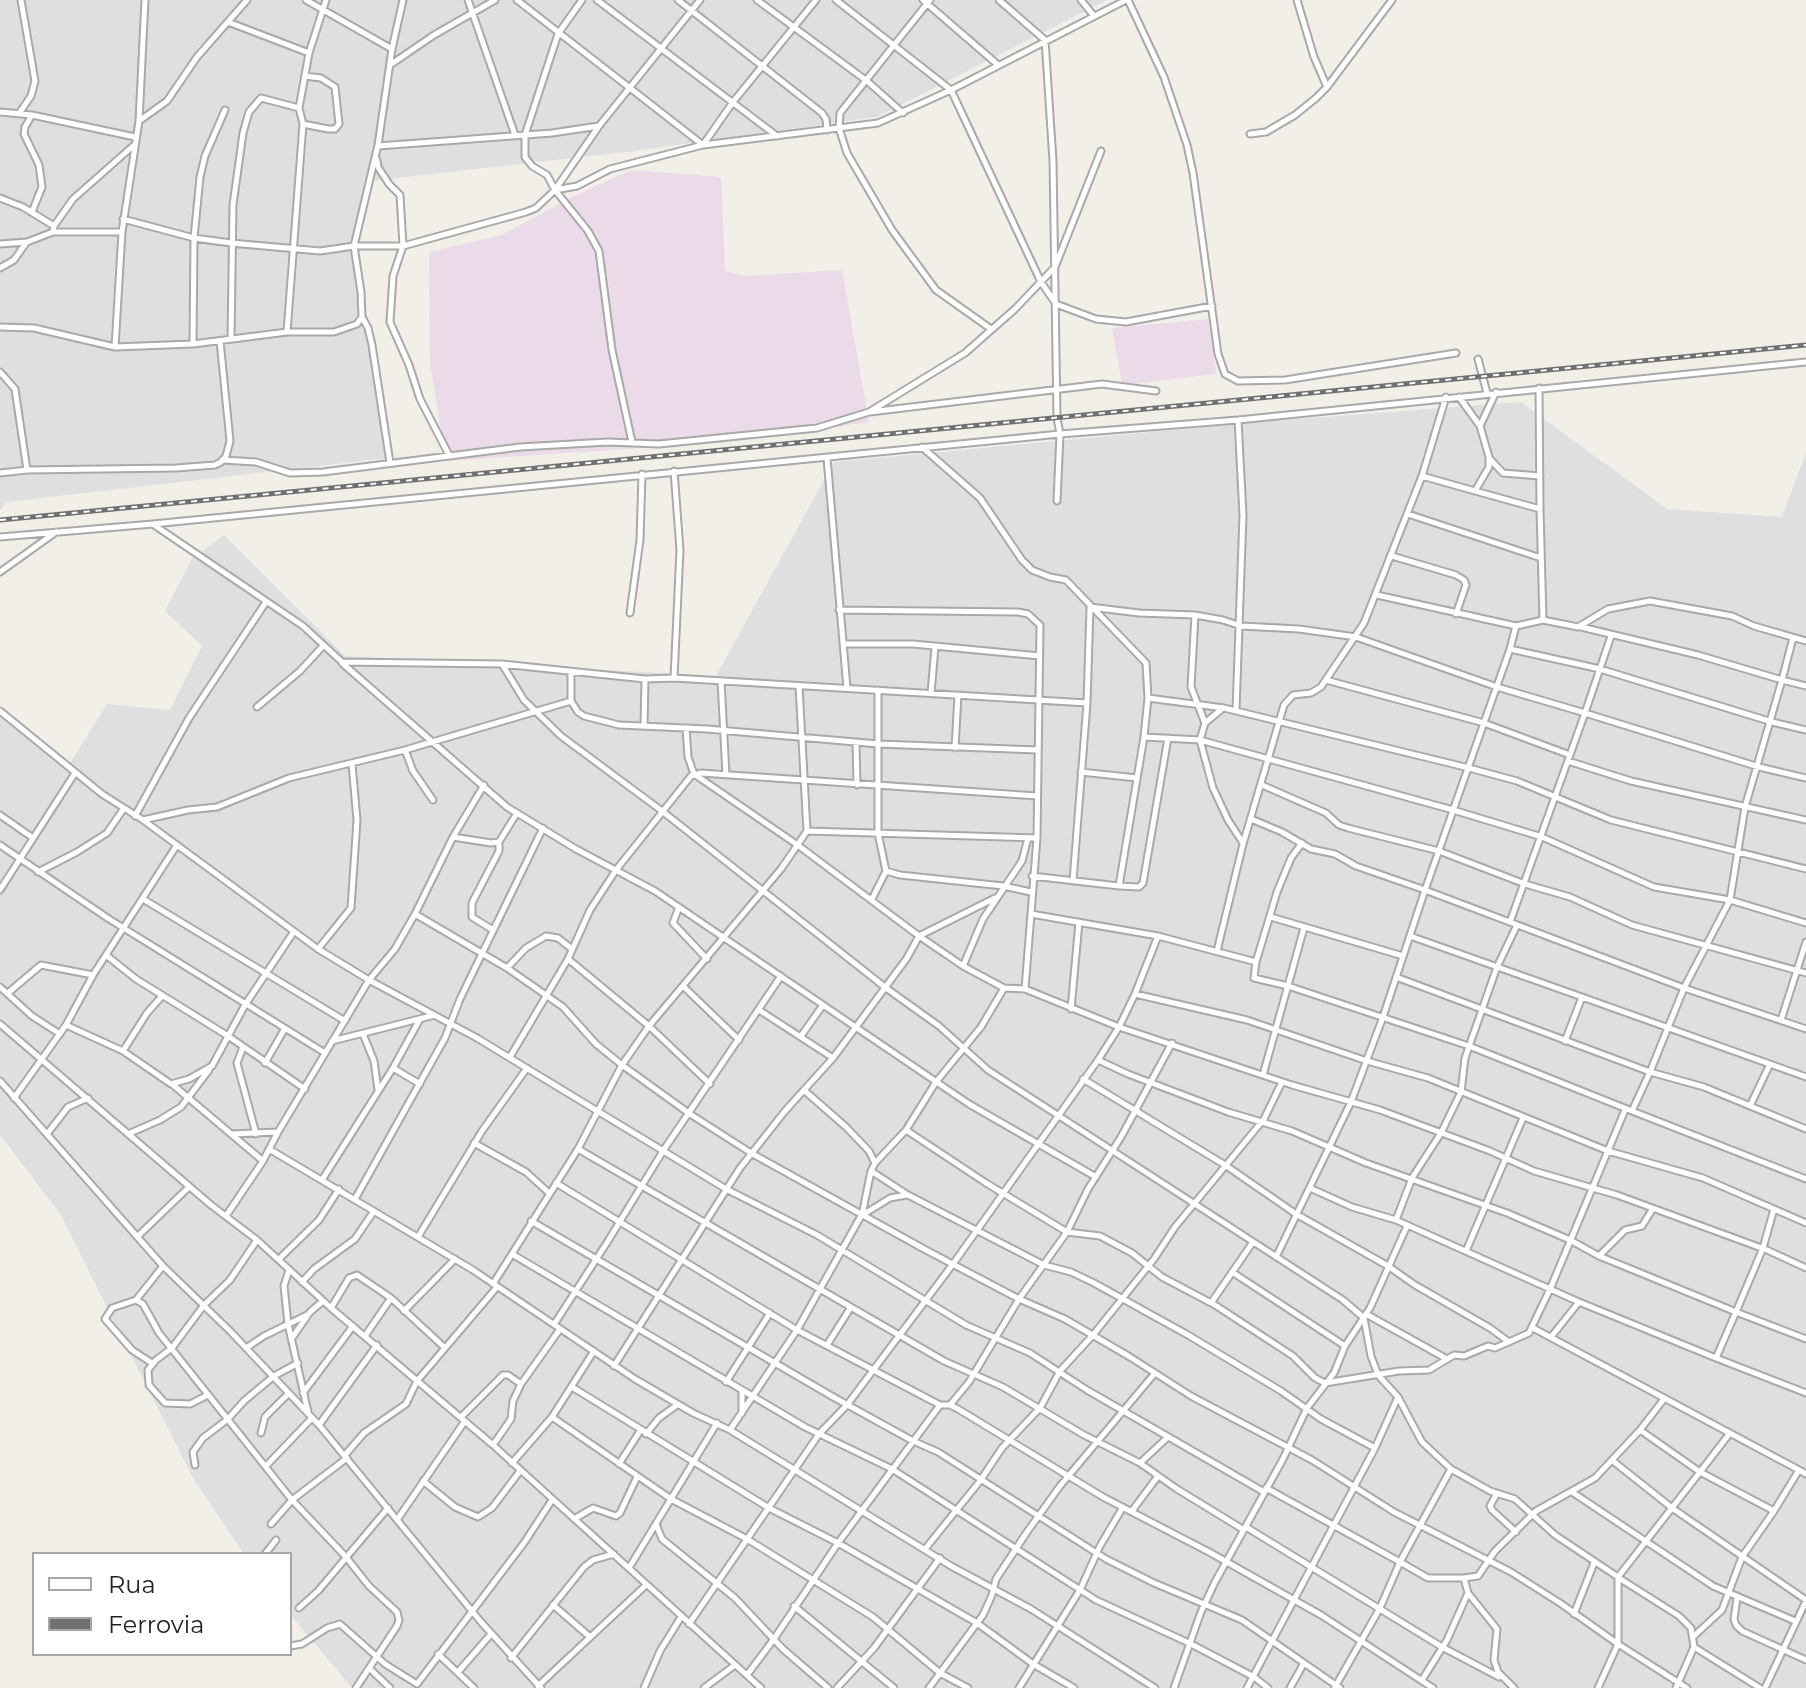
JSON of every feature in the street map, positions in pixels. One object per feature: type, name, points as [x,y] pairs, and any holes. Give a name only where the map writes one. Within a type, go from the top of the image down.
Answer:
[{"type":"street","points":[[19,112],[31,96],[35,81],[21,0]]},
{"type":"street","points":[[115,347],[123,219],[139,121],[145,0]]},
{"type":"street","points":[[139,121],[167,101],[197,57],[247,0]]},
{"type":"street","points":[[306,0],[392,49]]},
{"type":"street","points":[[287,332],[303,124],[299,108],[309,53],[326,0]]},
{"type":"street","points":[[390,463],[372,345],[362,317],[354,246],[378,145],[389,66],[403,0]]},
{"type":"street","points":[[468,0],[515,136]]},
{"type":"street","points":[[389,66],[495,0]]},
{"type":"street","points":[[517,0],[703,145]]},
{"type":"street","points":[[582,0],[558,34],[525,135],[525,157],[532,166],[547,175],[599,251],[612,350],[632,442]]},
{"type":"street","points":[[597,0],[777,136]]},
{"type":"street","points":[[678,0],[822,113],[827,130]]},
{"type":"street","points":[[123,219],[194,238],[320,251],[354,246],[403,246],[526,212],[536,208],[555,190],[599,126],[700,0]]},
{"type":"street","points":[[757,0],[867,81],[903,113]]},
{"type":"street","points":[[703,145],[733,102],[816,0]]},
{"type":"street","points":[[836,0],[951,90],[1041,282],[1056,304],[1096,319],[1126,322],[1212,306]]},
{"type":"street","points":[[999,0],[1045,40],[1053,161],[1056,391],[1060,434],[1057,501]]},
{"type":"street","points":[[1081,0],[1094,16]]},
{"type":"street","points":[[555,190],[577,186],[610,169],[703,145],[878,123],[951,90],[1127,0],[1164,77],[1187,145],[1221,367],[1231,380],[1285,380],[1456,353]]},
{"type":"street","points":[[1297,0],[1314,57],[1327,87]]},
{"type":"street","points":[[1250,134],[1266,132],[1286,121],[1327,87],[1392,0]]},
{"type":"street","points":[[991,329],[936,290],[892,230],[847,153],[839,128],[840,113],[896,45],[927,1],[997,64]]},
{"type":"street","points":[[228,22],[309,53]]},
{"type":"street","points":[[303,124],[332,129],[339,124],[335,87],[321,78],[305,76]]},
{"type":"street","points":[[231,340],[231,243],[243,133],[251,108],[261,98],[299,108]]},
{"type":"street","points":[[193,344],[194,238],[202,168],[225,110]]},
{"type":"street","points":[[0,112],[19,112],[135,137]]},
{"type":"street","points":[[32,115],[24,134],[39,165],[42,187],[32,212]]},
{"type":"street","points":[[378,145],[515,136],[599,126]]},
{"type":"street","points":[[53,229],[73,199],[134,145]]},
{"type":"street","points":[[378,145],[378,167],[400,195],[403,246],[393,276],[390,322],[420,399],[449,455]]},
{"type":"street","points":[[869,412],[965,353],[1055,267],[1101,151]]},
{"type":"street","points":[[0,198],[32,212],[53,229]]},
{"type":"street","points":[[0,244],[27,242],[53,229],[122,232]]},
{"type":"street","points":[[0,268],[14,260],[27,242]]},
{"type":"street","points":[[0,327],[34,328],[115,347],[193,344],[287,332],[334,332],[357,324],[362,317]]},
{"type":"street","points":[[0,474],[27,470],[215,465],[229,449],[230,441],[220,341]]},
{"type":"street","points":[[1478,359],[1487,393]]},
{"type":"street","points":[[0,537],[922,447],[1238,420],[1806,362]]},
{"type":"street","points":[[0,372],[15,389],[27,470]]},
{"type":"street","points":[[222,460],[256,462],[290,473],[323,472],[520,447],[632,442],[659,444],[817,428],[869,412],[1102,384],[1156,391]]},
{"type":"street","points":[[1539,388],[1543,620]]},
{"type":"street","points":[[1480,426],[1496,392]]},
{"type":"street","points":[[1458,396],[1480,426],[1496,469],[1503,473],[1540,476]]},
{"type":"street","points":[[1217,951],[1243,844],[1279,721],[1289,698],[1297,693],[1317,691],[1356,637],[1377,595],[1408,514],[1446,397]]},
{"type":"street","points":[[1236,710],[1243,515],[1238,420]]},
{"type":"street","points":[[922,447],[980,498],[1032,570],[1066,580],[1145,661],[1148,698],[1144,737],[1119,886]]},
{"type":"street","points":[[1475,491],[1489,467],[1489,457]]},
{"type":"street","points":[[827,458],[847,688]]},
{"type":"street","points":[[674,471],[680,550],[674,678]]},
{"type":"street","points":[[630,613],[640,540],[642,474]]},
{"type":"street","points":[[1422,476],[1540,509]]},
{"type":"street","points":[[1408,514],[1541,558]]},
{"type":"street","points":[[153,524],[303,626],[517,813],[679,907],[936,1082],[1037,1145],[1096,1177]]},
{"type":"street","points":[[0,572],[57,532]]},
{"type":"street","points":[[1392,556],[1464,580],[1466,585],[1456,614]]},
{"type":"street","points":[[1377,595],[1516,626],[1543,620],[1578,627],[1698,655],[1806,686]]},
{"type":"street","points":[[1578,627],[1608,609],[1650,601],[1732,616],[1806,641]]},
{"type":"street","points":[[135,816],[189,718],[266,602]]},
{"type":"street","points":[[1090,607],[1195,615],[1241,626],[1299,629],[1356,637],[1497,687],[1759,767],[1806,778]]},
{"type":"street","points":[[1073,881],[1087,703],[1090,607]]},
{"type":"street","points":[[839,610],[1028,614],[1040,625],[1037,838],[1025,989]]},
{"type":"street","points":[[1195,615],[1191,685],[1205,723]]},
{"type":"street","points":[[1276,1257],[1351,1102],[1367,1061],[1516,626]]},
{"type":"street","points":[[1396,1220],[1412,1178],[1441,1133],[1461,1092],[1463,1066],[1469,1046],[1611,636]]},
{"type":"street","points":[[906,1130],[1067,1232],[1100,1236],[1149,1264],[1162,1277],[1211,1303],[1293,1356],[1325,1383],[1429,1370],[1454,1355],[1464,1356],[1481,1348],[1495,1348],[1526,1335],[1533,1328],[1608,1151],[1650,1072],[1684,988],[1730,900],[1745,807],[1772,722],[1793,638]]},
{"type":"street","points":[[844,644],[935,647],[1040,656]]},
{"type":"street","points":[[257,707],[300,671],[323,646]]},
{"type":"street","points":[[931,693],[935,647]]},
{"type":"street","points":[[1510,649],[1600,669],[1806,730]]},
{"type":"street","points":[[342,662],[502,664],[645,679],[721,680],[1087,703]]},
{"type":"street","points":[[502,664],[524,700],[569,743],[662,811],[965,1047],[988,1070],[1112,1148],[1365,1316],[1447,1359]]},
{"type":"street","points":[[571,672],[571,701],[584,716],[619,725],[724,730],[856,743],[1038,750]]},
{"type":"street","points":[[644,726],[645,679]]},
{"type":"street","points":[[721,680],[726,775]]},
{"type":"street","points":[[1326,680],[1484,723],[1631,781],[1806,820]]},
{"type":"street","points":[[271,1524],[292,1500],[346,1457],[364,1433],[406,1404],[417,1381],[495,1286],[531,1221],[578,1149],[622,1065],[649,1026],[799,846],[807,831],[799,686]]},
{"type":"street","points":[[872,899],[886,871],[878,833],[878,690]]},
{"type":"street","points":[[955,748],[958,695]]},
{"type":"street","points":[[1148,698],[1236,710],[1469,768],[1517,781],[1611,820],[1806,869]]},
{"type":"street","points":[[143,820],[217,807],[289,778],[435,742],[571,701]]},
{"type":"street","points":[[1224,708],[1205,723],[1200,740],[1207,773],[1221,807],[1243,844]]},
{"type":"street","points":[[0,711],[75,773],[293,933],[369,980],[510,1057],[726,1189],[843,1251],[966,1325],[1030,1353],[1168,1437],[1334,1524],[1428,1578],[1478,1576],[1486,1561],[1531,1516],[1595,1478],[1613,1461],[1664,1399]]},
{"type":"street","points":[[686,728],[688,757],[694,774],[799,846],[919,936],[963,966],[1004,988],[1025,989],[1119,1027],[1282,1082],[1380,1110],[1534,1171],[1617,1195],[1763,1248],[1806,1268]]},
{"type":"street","points":[[1144,737],[1200,740],[1453,810],[1542,837],[1654,887],[1730,900],[1806,923]]},
{"type":"street","points":[[1032,876],[1119,886],[1139,887],[1143,883],[1168,738]]},
{"type":"street","points":[[856,743],[857,785]]},
{"type":"street","points":[[405,750],[413,771],[433,800]]},
{"type":"street","points":[[318,949],[351,908],[357,820],[352,764]]},
{"type":"street","points":[[1081,772],[1137,778]]},
{"type":"street","points":[[0,890],[4,878],[20,859],[75,773]]},
{"type":"street","points":[[694,774],[1037,796]]},
{"type":"street","points":[[510,1057],[568,959],[590,910],[616,870],[694,774]]},
{"type":"street","points":[[226,1216],[263,1161],[369,980],[395,949],[453,837],[484,785]]},
{"type":"street","points":[[1262,785],[1326,813],[1339,825],[1439,851],[1525,884],[1570,897],[1632,925],[1806,973]]},
{"type":"street","points":[[37,872],[107,833],[124,808]]},
{"type":"street","points":[[493,930],[472,917],[471,908],[474,896],[499,851],[499,842],[517,813]]},
{"type":"street","points":[[0,815],[33,838]]},
{"type":"street","points":[[1251,819],[1302,843],[1425,890],[1684,988],[1806,1029]]},
{"type":"street","points":[[355,1199],[451,1024],[543,828]]},
{"type":"street","points":[[807,831],[1037,838]]},
{"type":"street","points":[[453,837],[499,842]]},
{"type":"street","points":[[963,966],[983,919],[1003,886],[1018,869],[1028,838]]},
{"type":"street","points":[[1302,843],[1287,864],[1277,892],[1254,978],[1288,986],[1469,1046],[1806,1179]]},
{"type":"street","points":[[0,845],[123,928],[325,1053]]},
{"type":"street","points":[[14,1098],[66,1025],[93,975],[177,845]]},
{"type":"street","points":[[886,871],[1031,892]]},
{"type":"street","points":[[614,1366],[751,1153],[857,1027],[919,936],[995,898]]},
{"type":"street","points":[[143,899],[345,1021]]},
{"type":"street","points":[[679,907],[673,923],[707,959]]},
{"type":"street","points":[[415,914],[507,968],[572,1015],[596,1044],[622,1065],[751,1153],[861,1216],[1019,1299],[1065,1319],[1191,1396],[1287,1447],[1420,1526],[1511,1572],[1677,1685],[1687,1688]]},
{"type":"street","points":[[1031,914],[1158,936],[1256,962]]},
{"type":"street","points":[[1271,917],[1403,956]]},
{"type":"street","points":[[1071,1009],[1079,922]]},
{"type":"street","points":[[1263,1075],[1304,928]]},
{"type":"street","points":[[128,1134],[160,1120],[189,1098],[293,933]]},
{"type":"street","points":[[507,968],[526,948],[546,936],[558,938],[572,949]]},
{"type":"street","points":[[689,1624],[819,1434],[847,1405],[979,1230],[1098,1060],[1135,994],[1158,936]]},
{"type":"street","points":[[1410,936],[1806,1077]]},
{"type":"street","points":[[1781,1020],[1806,942]]},
{"type":"street","points":[[106,955],[162,996],[228,1036],[305,1089]]},
{"type":"street","points":[[568,959],[649,1026],[710,1084]]},
{"type":"street","points":[[8,993],[41,965],[93,975]]},
{"type":"street","points":[[555,1323],[663,1151],[781,976]]},
{"type":"street","points":[[1396,977],[1650,1072],[1704,1087],[1806,1129]]},
{"type":"street","points":[[683,986],[739,1040]]},
{"type":"street","points":[[0,987],[32,1016],[60,1034]]},
{"type":"street","points":[[730,1430],[797,1330],[843,1251],[861,1216],[875,1163],[906,1130],[936,1082],[981,1027],[1004,988]]},
{"type":"street","points":[[1135,994],[1277,1029],[1367,1061],[1428,1078],[1608,1151],[1703,1178],[1806,1223]]},
{"type":"street","points":[[123,1051],[147,1013],[162,996]]},
{"type":"street","points":[[1565,1041],[1582,997]]},
{"type":"street","points":[[801,1036],[823,1005]]},
{"type":"street","points":[[759,1010],[833,1058]]},
{"type":"street","points":[[331,1042],[436,1015]]},
{"type":"street","points":[[322,1180],[393,1068],[420,1019]]},
{"type":"street","points":[[0,1024],[189,1187],[257,1240],[302,1283],[493,1445],[761,1688]]},
{"type":"street","points":[[66,1025],[123,1051],[171,1084],[263,1161]]},
{"type":"street","points":[[265,1063],[284,1030]]},
{"type":"street","points":[[363,1034],[374,1061],[378,1090]]},
{"type":"street","points":[[950,1405],[969,1382],[1019,1299],[1067,1232],[1172,1043]]},
{"type":"street","points":[[243,1047],[237,1063],[256,1134]]},
{"type":"street","points":[[1098,1060],[1128,1074],[1261,1123],[1292,1131],[1328,1148],[1485,1205],[1570,1240],[1599,1256],[1806,1339]]},
{"type":"street","points":[[1750,1106],[1770,1064]]},
{"type":"street","points":[[171,1084],[196,1076],[212,1066]]},
{"type":"street","points":[[393,1068],[420,1084]]},
{"type":"street","points":[[418,1237],[474,1143],[527,1068]]},
{"type":"street","points":[[1083,1079],[1225,1165],[1296,1214],[1388,1266],[1510,1343]]},
{"type":"street","points":[[0,1081],[163,1266],[319,1425],[511,1658],[540,1687],[646,1585]]},
{"type":"street","points":[[925,1549],[980,1481],[1009,1439],[1040,1408],[1060,1371],[1093,1335],[1261,1123],[1282,1082]]},
{"type":"street","points":[[805,1091],[846,1127],[869,1151],[875,1163]]},
{"type":"street","points":[[47,1134],[68,1107],[88,1098]]},
{"type":"street","points":[[1466,1251],[1523,1118]]},
{"type":"street","points":[[230,1134],[278,1132]]},
{"type":"street","points":[[474,1143],[526,1172],[549,1193]]},
{"type":"street","points":[[269,1149],[455,1259],[555,1323],[614,1366],[677,1404],[730,1430],[1155,1688]]},
{"type":"street","points":[[578,1149],[900,1335],[972,1375],[1003,1387],[1140,1463],[1442,1647],[1504,1679],[1514,1688]]},
{"type":"street","points":[[871,1171],[908,1195],[1044,1265],[1071,1272],[1121,1298],[1201,1342],[1375,1448]]},
{"type":"street","points":[[556,1183],[797,1330],[940,1405],[950,1405],[1123,1507],[1321,1615],[1427,1685],[1468,1593]]},
{"type":"street","points":[[138,1236],[189,1187]]},
{"type":"street","points":[[1310,1188],[1352,1207],[1396,1220],[1579,1302],[1806,1393]]},
{"type":"street","points":[[279,1259],[319,1220],[339,1189]]},
{"type":"street","points":[[861,1216],[890,1198],[908,1195]]},
{"type":"street","points":[[1716,1358],[1763,1248],[1774,1209]]},
{"type":"street","points":[[1599,1256],[1625,1230],[1642,1226],[1652,1210]]},
{"type":"street","points":[[302,1283],[314,1269],[355,1239],[374,1211]]},
{"type":"street","points":[[531,1221],[847,1405],[938,1452],[1097,1553],[1154,1583],[1242,1620],[1337,1687],[1451,1469]]},
{"type":"street","points":[[1174,1688],[1204,1605],[1226,1561],[1307,1408],[1334,1373],[1345,1346],[1365,1316],[1407,1226]]},
{"type":"street","points":[[208,1395],[190,1404],[165,1403],[149,1385],[146,1375],[152,1363],[172,1348],[204,1305],[240,1268],[257,1240]]},
{"type":"street","points":[[1211,1303],[1253,1242]]},
{"type":"street","points":[[512,1254],[726,1382],[819,1434],[892,1469],[1080,1590],[1121,1613],[1191,1644],[1254,1677],[1268,1688]]},
{"type":"street","points":[[404,1311],[455,1259]]},
{"type":"street","points":[[152,1363],[132,1350],[105,1319],[112,1308],[136,1300],[163,1266]]},
{"type":"street","points":[[289,1269],[284,1286],[288,1324],[310,1416]]},
{"type":"street","points":[[1232,1272],[1345,1346]]},
{"type":"street","points":[[331,1308],[354,1274],[391,1298],[445,1348]]},
{"type":"street","points":[[365,1336],[391,1298]]},
{"type":"street","points":[[136,1300],[143,1304],[159,1333],[292,1500],[399,1616],[397,1626],[356,1688]]},
{"type":"street","points":[[291,1339],[307,1315],[323,1301]]},
{"type":"street","points":[[1551,1337],[1579,1302]]},
{"type":"street","points":[[827,1345],[851,1307]]},
{"type":"street","points":[[726,1382],[770,1313]]},
{"type":"street","points":[[246,1348],[307,1315]]},
{"type":"street","points":[[1365,1316],[1371,1356],[1378,1375],[1398,1397],[1422,1442],[1451,1469],[1515,1499],[1531,1516],[1594,1563],[1679,1616],[1694,1636],[1694,1647],[1677,1685]]},
{"type":"street","points":[[303,1393],[353,1326]]},
{"type":"street","points":[[1533,1328],[1615,1369],[1664,1399],[1806,1474]]},
{"type":"street","points":[[493,1445],[511,1419],[513,1401],[521,1384],[560,1329]]},
{"type":"street","points":[[319,1425],[377,1345]]},
{"type":"street","points":[[512,1463],[552,1417],[594,1351]]},
{"type":"street","points":[[195,1465],[193,1452],[200,1442],[274,1376],[298,1363]]},
{"type":"street","points":[[929,1688],[977,1623],[1015,1549],[1069,1476],[1155,1373]]},
{"type":"street","points":[[397,1520],[463,1419],[503,1375],[521,1384]]},
{"type":"street","points":[[572,1387],[769,1508],[838,1543],[977,1623],[1033,1664],[1074,1688]]},
{"type":"street","points":[[741,1390],[742,1413]]},
{"type":"street","points":[[261,1433],[265,1417],[289,1393]]},
{"type":"street","points":[[1247,1688],[1355,1487],[1398,1397]]},
{"type":"street","points":[[619,1464],[643,1433],[677,1404]]},
{"type":"street","points":[[747,1675],[838,1543],[940,1405]]},
{"type":"street","points":[[266,1466],[310,1416]]},
{"type":"street","points":[[552,1417],[671,1499],[747,1539],[873,1617],[940,1673],[968,1688]]},
{"type":"street","points":[[629,1568],[717,1423]]},
{"type":"street","points":[[1640,1430],[1700,1472],[1774,1511]]},
{"type":"street","points":[[1598,1688],[1618,1644],[1618,1577],[1647,1544],[1730,1433]]},
{"type":"street","points":[[1140,1463],[1168,1437]]},
{"type":"street","points":[[1613,1461],[1672,1508],[1806,1600],[1762,1688],[1694,1647]]},
{"type":"street","points":[[1694,1636],[1717,1616],[1742,1557],[1799,1470]]},
{"type":"street","points":[[423,1481],[455,1507],[478,1517],[492,1508],[520,1471]]},
{"type":"street","points":[[1132,1511],[1158,1476]]},
{"type":"street","points":[[574,1519],[593,1508],[616,1516],[637,1477]]},
{"type":"street","points":[[1572,1492],[1727,1594],[1795,1621]]},
{"type":"street","points":[[1497,1493],[1490,1506],[1516,1532]]},
{"type":"street","points":[[292,1646],[302,1644],[337,1624],[346,1627],[410,1685],[417,1684],[524,1543],[552,1500]]},
{"type":"street","points":[[1019,1688],[1080,1590],[1123,1507]]},
{"type":"street","points":[[299,1608],[318,1591],[388,1508]]},
{"type":"street","points":[[656,1524],[662,1539],[716,1582],[828,1688]]},
{"type":"street","points":[[648,1539],[662,1539]]},
{"type":"street","points":[[267,1552],[276,1540]]},
{"type":"street","points":[[511,1658],[589,1562],[614,1554]]},
{"type":"street","points":[[837,1688],[888,1630],[940,1558]]},
{"type":"street","points":[[1574,1615],[1594,1563]]},
{"type":"street","points":[[1464,1578],[1468,1593],[1497,1629],[1494,1660],[1504,1679]]},
{"type":"street","points":[[1737,1598],[1736,1625],[1742,1631],[1806,1660]]},
{"type":"street","points":[[1462,1609],[1474,1600]]},
{"type":"street","points":[[553,1605],[590,1637]]},
{"type":"street","points":[[794,1606],[894,1688]]},
{"type":"street","points":[[644,1688],[660,1651],[681,1617]]},
{"type":"street","points":[[458,1672],[491,1634]]},
{"type":"street","points":[[438,1654],[474,1688]]},
{"type":"street","points":[[1290,1688],[1304,1663]]},
{"type":"street","points":[[704,1688],[735,1665]]},
{"type":"street","points":[[369,1668],[390,1688]]},
{"type":"shaded area","points":[[0,0],[1107,0],[877,117],[627,152],[369,181],[352,245],[388,458],[7,502],[0,510]]},
{"type":"shaded area","points":[[631,170],[721,177],[725,271],[745,276],[842,270],[869,422],[718,443],[446,461],[430,363],[429,252],[502,235],[570,198]]},
{"type":"shaded area","points":[[1208,319],[1216,374],[1122,385],[1112,328]]},
{"type":"shaded area","points":[[1521,402],[1667,509],[1782,517],[1806,452],[1806,1688],[352,1688],[292,1616],[292,1552],[243,1552],[194,1480],[59,1212],[0,1135],[0,715],[67,768],[107,704],[170,710],[202,646],[165,611],[192,559],[224,535],[345,656],[716,676],[834,462],[1246,423]]},
{"type":"railway","points":[[0,520],[1806,345]]}]
